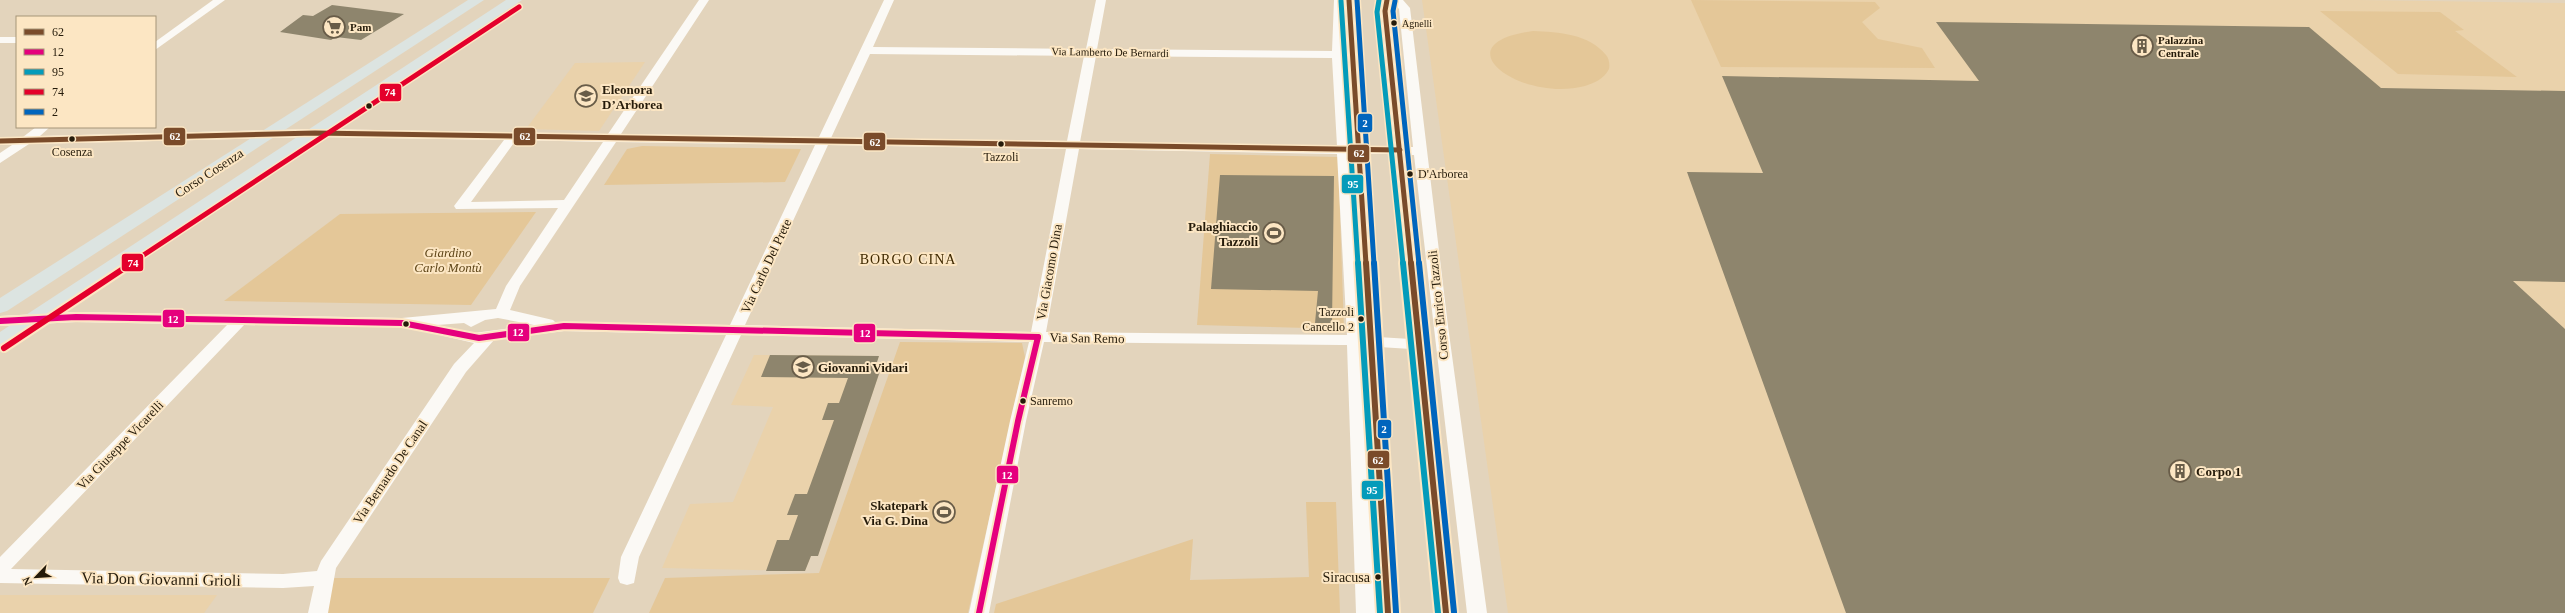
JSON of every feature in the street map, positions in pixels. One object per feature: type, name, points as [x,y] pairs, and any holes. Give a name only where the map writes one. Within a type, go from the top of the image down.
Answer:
[{"type":"main road","name":"Corso Cosenza","points":[[0,307],[477,0]]},
{"type":"main road","name":"Corso Cosenza","points":[[0,341],[515,0]]},
{"type":"street","points":[[157,44],[220,0]]},
{"type":"street","points":[[503,314],[513,286],[566,204],[704,0]]},
{"type":"street","name":"Via Carlo Del Prete","points":[[627,578],[630,557],[889,0]]},
{"type":"street","name":"Via Giacomo Dina","points":[[979,613],[1018,421],[1038,337],[1040,316],[1101,0]]},
{"type":"street","points":[[1339,0],[1338,55],[1352,150]]},
{"type":"street","points":[[1349,0],[1354,55],[1352,150],[1363,343],[1388,613]]},
{"type":"street","name":"Corso Enrico Tazzoli","points":[[1387,0],[1385,11],[1446,613]]},
{"type":"street","name":"Corso Enrico Tazzoli","points":[[1397,0],[1404,8],[1441,332],[1477,613]]},
{"type":"street","points":[[0,40],[16,40]]},
{"type":"street","name":"Via Lamberto De Bernardi","points":[[866,50],[1354,55]]},
{"type":"street","points":[[0,158],[43,128]]},
{"type":"street","points":[[0,142],[272,132],[1073,144],[1421,151]]},
{"type":"street","points":[[513,136],[461,206],[566,204]]},
{"type":"street","points":[[0,321],[36,318],[402,323],[481,316],[496,300],[513,286]]},
{"type":"street","name":"Via San Remo","points":[[481,316],[503,314],[564,326]]},
{"type":"street","name":"Via Bernardo De Canal","points":[[323,578],[328,566],[460,368],[493,335],[509,323],[509,319],[503,314]]},
{"type":"street","name":"Via Bernardo De Canal","points":[[460,368],[470,336],[467,330],[468,326],[481,316]]},
{"type":"street","name":"Via Giuseppe Vicarelli","points":[[0,569],[240,320]]},
{"type":"street","points":[[402,323],[470,336]]},
{"type":"street","name":"Via San Remo","points":[[470,336],[493,335],[564,326],[1038,337],[1341,340],[1363,343],[1419,344]]},
{"type":"street","points":[[1363,343],[1366,613]]},
{"type":"street","name":"Via Don Giovanni Grioli","points":[[0,576],[283,581],[323,578]]},
{"type":"street","points":[[318,613],[322,599],[323,578]]},
{"type":"shaded area","name":"Corpo 1","points":[[1422,0],[2360,0],[2565,3],[2565,613],[1508,613]]},
{"type":"shaded area","name":"Eleonora D’Arborea","points":[[645,62],[599,131],[526,129],[575,63]]},
{"type":"shaded area","points":[[754,355],[879,356],[875,368],[881,368],[818,556],[811,556],[805,571],[662,568],[690,504],[733,502],[773,407],[731,405]]},
{"type":"shaded area","points":[[0,595],[217,595],[204,613],[0,613]]},
{"type":"green space","points":[[1691,0],[1875,2],[1880,8],[1862,22],[1878,39],[1922,48],[1935,68],[1721,67]]},
{"type":"green space","points":[[2320,11],[2440,12],[2464,30],[2455,31],[2517,77],[2398,74]]},
{"type":"green space","points":[[1533,31],[1563,33],[1582,38],[1599,48],[1607,56],[1609,69],[1602,78],[1585,86],[1561,89],[1537,86],[1516,79],[1500,70],[1491,59],[1492,47],[1505,38]]},
{"type":"green space","points":[[642,146],[801,149],[785,182],[604,185],[627,149]]},
{"type":"green space","points":[[1210,154],[1338,157],[1344,329],[1197,325]]},
{"type":"green space","name":"Giardino Carlo Montù","points":[[536,212],[471,305],[224,301],[340,214]]},
{"type":"green space","points":[[900,342],[1022,343],[1025,357],[968,613],[649,613],[665,578],[819,573]]},
{"type":"green space","points":[[1306,502],[1336,502],[1340,613],[994,613],[996,604],[1193,539],[1190,580],[1309,577]]},
{"type":"green space","points":[[323,578],[610,578],[593,613],[318,613]]},
{"type":"building","name":"Pam","points":[[332,5],[404,14],[361,40],[336,37],[331,40],[280,32],[303,15],[313,16]]},
{"type":"building","name":"Corpo 1","points":[[1936,22],[2309,27],[2381,88],[2565,91],[2565,282],[2513,281],[2565,329],[2565,613],[1846,613],[1687,172],[1763,173],[1722,76],[1979,81]]},
{"type":"building","name":"Palaghiaccio Tazzoli","points":[[1220,175],[1334,176],[1332,323],[1315,323],[1318,291],[1211,289]]},
{"type":"building","points":[[770,355],[879,356],[875,368],[881,368],[818,556],[811,556],[805,571],[766,571],[777,540],[789,540],[798,515],[787,515],[795,494],[807,494],[834,420],[822,420],[828,403],[839,403],[848,378],[761,377]]},
{"type":"transit line","name":"62","points":[[1349,0],[1388,613]]},
{"type":"transit line","name":"2","points":[[1357,0],[1396,612]]},
{"type":"transit line","name":"95","points":[[1379,0],[1377,12],[1438,613]]},
{"type":"transit line","name":"62","points":[[1387,0],[1385,11],[1446,613]]},
{"type":"transit line","name":"95","points":[[1341,1],[1380,613]]},
{"type":"transit line","name":"2","points":[[1395,1],[1393,11],[1454,612]]},
{"type":"transit line","name":"74","points":[[4,348],[519,7]]},
{"type":"transit line","name":"62","points":[[0,141],[315,133],[1400,150]]},
{"type":"transit line","name":"12","points":[[0,321],[76,317],[402,323],[479,338],[564,326],[1038,337]]},
{"type":"transit line","name":"12","points":[[979,613],[1018,421],[1038,337]]},
{"type":"place","name":"Agnelli","points":[[1394,23]]},
{"type":"place","name":"Pam","points":[[334,27]]},
{"type":"place","name":"Palazzina Centrale","points":[[2142,46]]},
{"type":"place","name":"Eleonora D’Arborea","points":[[586,96]]},
{"type":"place","name":"Cosenza","points":[[72,139]]},
{"type":"place","name":"Tazzoli","points":[[1001,144]]},
{"type":"place","name":"D'Arborea","points":[[1410,174]]},
{"type":"place","name":"Palaghiaccio Tazzoli","points":[[1274,233]]},
{"type":"place","name":"Tazzoli Cancello 2","points":[[1361,319]]},
{"type":"place","name":"Giovanni Vidari","points":[[803,367]]},
{"type":"place","name":"Sanremo","points":[[1023,401]]},
{"type":"place","name":"Corpo 1","points":[[2180,471]]},
{"type":"place","name":"Skatepark Via G. Dina","points":[[944,512]]},
{"type":"place","name":"Siracusa","points":[[1378,577]]},
{"type":"district","name":"BORGO CINA","points":[[908,259]]}]
